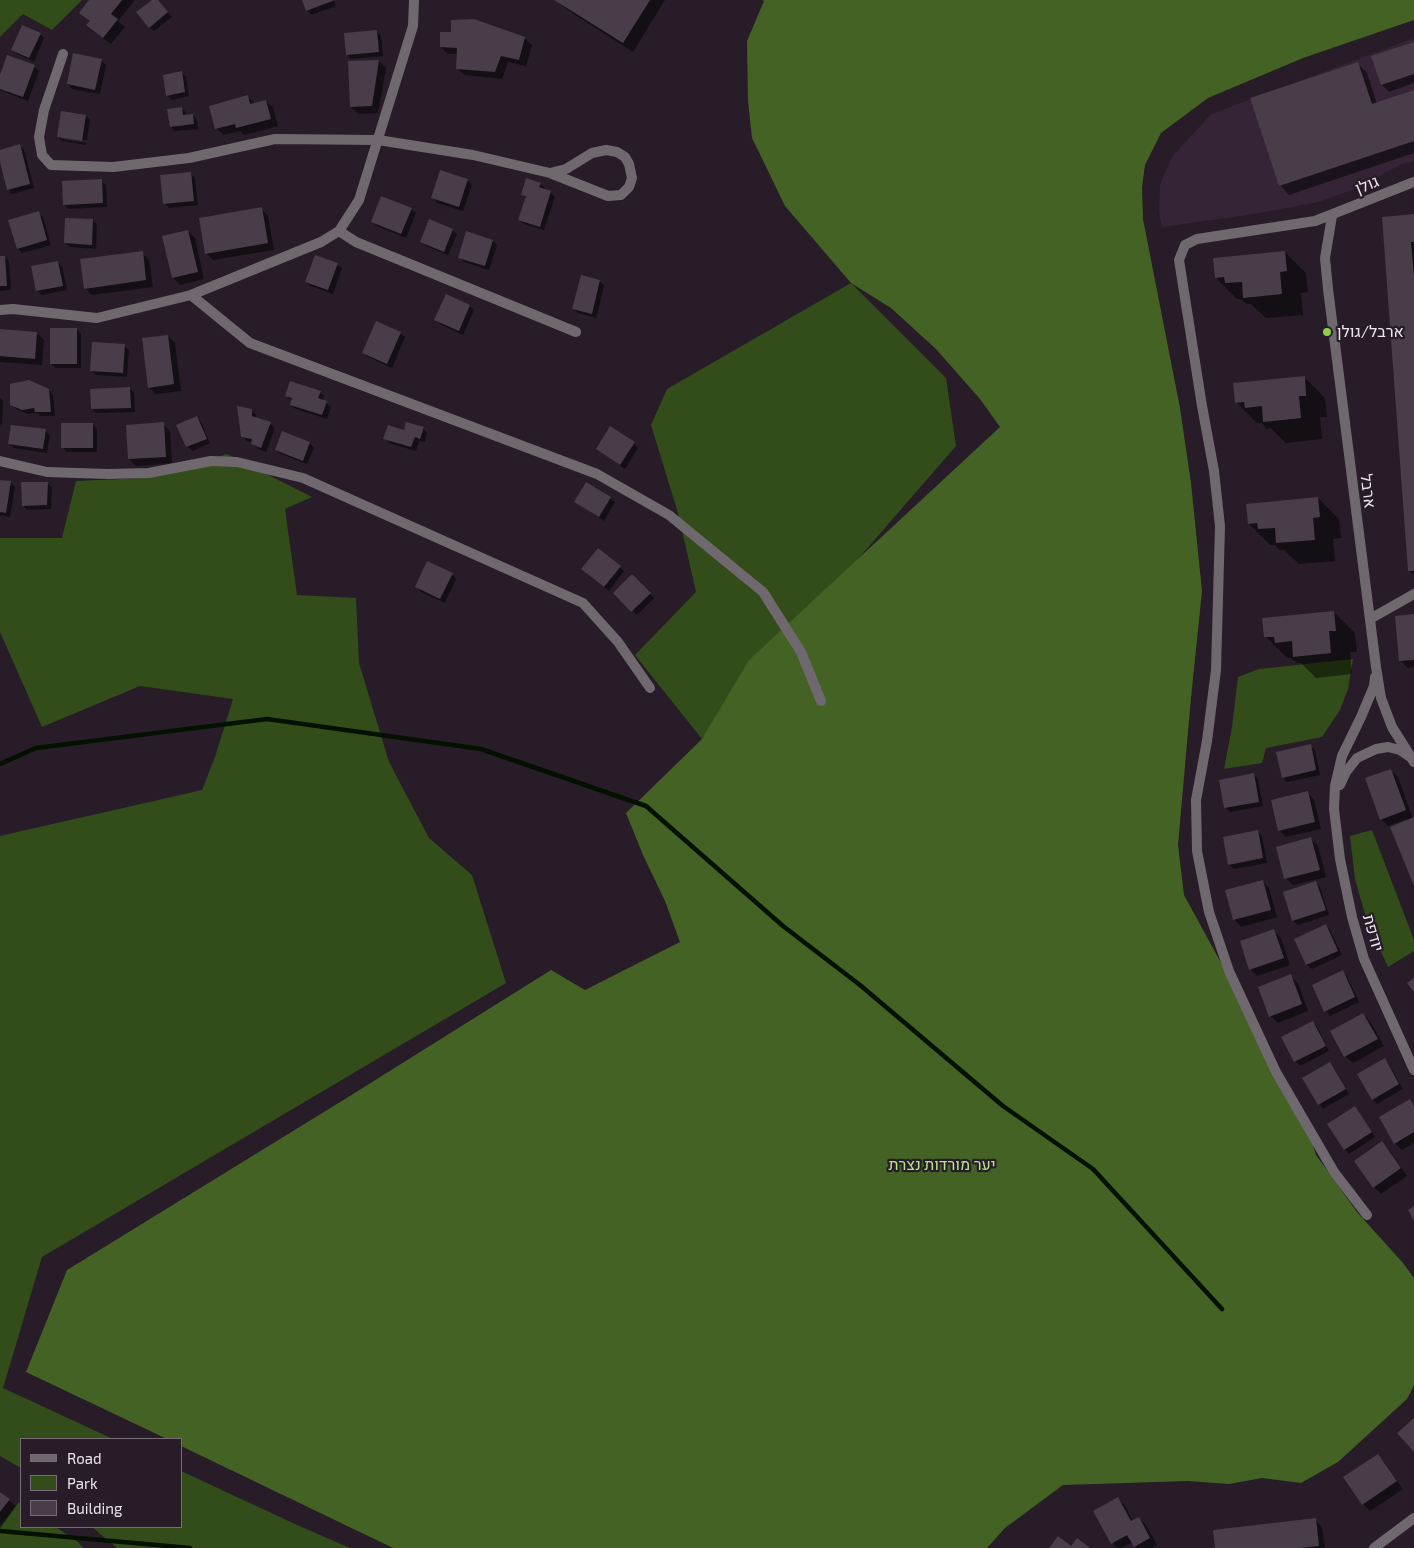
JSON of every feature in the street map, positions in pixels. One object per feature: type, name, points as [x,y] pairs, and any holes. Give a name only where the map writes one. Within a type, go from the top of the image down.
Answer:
[{"type":"street","points":[[0,310],[13,309],[97,318],[191,295],[321,242],[339,231],[360,200],[413,26],[414,0]]},
{"type":"street","points":[[62,54],[44,110],[39,137],[42,155],[52,165],[112,167],[189,158],[275,138],[378,140],[473,155],[550,173],[608,196],[620,195],[629,187],[632,178],[630,164],[625,157],[618,152],[606,150],[592,153],[566,169],[550,173]]},
{"type":"street","name":"גולן","points":[[1367,1216],[1334,1172],[1272,1064],[1229,972],[1209,912],[1197,851],[1196,800],[1207,741],[1216,670],[1220,526],[1214,471],[1179,260],[1185,245],[1197,240],[1314,221],[1332,216],[1414,182]]},
{"type":"street","name":"ארבל","points":[[1332,216],[1326,258],[1328,289],[1376,666],[1383,705],[1392,727],[1413,760]]},
{"type":"street","points":[[339,231],[356,242],[576,332]]},
{"type":"street","points":[[191,295],[250,343],[597,474],[669,515],[763,592],[801,652],[821,701]]},
{"type":"street","points":[[0,461],[47,472],[108,474],[149,473],[211,461],[237,462],[303,478],[583,603],[618,642],[650,688]]},
{"type":"street","points":[[1370,618],[1414,594]]},
{"type":"street","name":"יודפת","points":[[1376,666],[1374,686],[1342,756],[1335,786],[1334,809],[1340,859],[1364,960],[1414,1070]]},
{"type":"street","name":"יודפת","points":[[1335,797],[1346,772],[1357,758],[1376,749],[1388,747],[1400,750],[1413,760]]},
{"type":"street","points":[[1374,1548],[1414,1518]]},
{"type":"shaded area","points":[[1414,38],[1414,161],[1402,164],[1357,188],[1319,202],[1248,215],[1162,227],[1159,212],[1160,184],[1172,157],[1211,114]]},
{"type":"green space","points":[[0,0],[82,0],[52,30],[23,14],[0,37]]},
{"type":"green space","name":"יער מורדות נצרת","points":[[762,0],[1414,0],[1414,20],[1303,58],[1208,98],[1161,133],[1145,165],[1142,187],[1143,219],[1180,408],[1191,483],[1202,591],[1178,845],[1184,895],[1302,1111],[1316,1155],[1357,1212],[1414,1278],[1414,1385],[1407,1399],[1338,1462],[1301,1483],[1262,1478],[1229,1484],[1188,1481],[1063,1485],[1005,1528],[987,1548],[393,1548],[182,1446],[182,1438],[165,1438],[26,1372],[67,1270],[551,970],[585,990],[680,942],[665,901],[626,813],[702,739],[749,660],[1000,427],[980,399],[936,349],[891,308],[851,283],[785,206],[752,138],[748,101],[747,41],[764,1]]},
{"type":"green space","points":[[851,283],[946,378],[956,446],[702,739],[635,655],[696,592],[678,513],[651,425],[667,389]]},
{"type":"green space","points":[[227,454],[312,497],[285,509],[297,595],[356,598],[359,663],[389,762],[429,838],[472,875],[506,983],[42,1257],[3,1388],[111,1438],[20,1438],[20,1467],[0,1456],[0,836],[202,790],[215,757],[233,699],[140,686],[42,727],[0,632],[0,538],[62,538],[76,481],[145,478]]},
{"type":"green space","points":[[1353,659],[1348,689],[1340,710],[1322,737],[1266,748],[1262,763],[1224,769],[1232,727],[1238,677],[1259,669]]},
{"type":"green space","points":[[1372,830],[1414,940],[1414,951],[1388,967],[1367,921],[1355,879],[1350,836]]},
{"type":"green space","points":[[182,1471],[350,1548],[117,1548],[93,1528],[182,1528]]},
{"type":"green space","points":[[19,1502],[20,1528],[57,1528],[78,1542],[83,1548],[0,1548],[0,1526]]},
{"type":"building","points":[[89,0],[122,0],[111,14],[118,19],[103,38],[86,25],[90,21],[79,13]]},
{"type":"building","points":[[152,0],[158,0],[168,12],[149,28],[136,12]]},
{"type":"building","points":[[302,0],[335,0],[306,11]]},
{"type":"building","points":[[554,0],[650,0],[623,43]]},
{"type":"building","points":[[474,19],[525,37],[519,60],[501,56],[495,72],[456,69],[457,48],[440,47],[440,32],[451,32],[451,20]]},
{"type":"building","points":[[22,25],[41,33],[29,58],[11,50]]},
{"type":"building","points":[[377,30],[379,52],[346,55],[344,33]]},
{"type":"building","points":[[1414,42],[1414,74],[1381,85],[1371,56]]},
{"type":"building","points":[[73,53],[102,59],[95,90],[67,84]]},
{"type":"building","points":[[7,55],[35,65],[23,97],[0,89],[0,75]]},
{"type":"building","points":[[379,60],[372,106],[350,107],[348,61]]},
{"type":"building","points":[[1358,62],[1372,104],[1414,90],[1414,141],[1279,186],[1250,98]]},
{"type":"building","points":[[182,71],[185,92],[166,96],[163,75]]},
{"type":"building","points":[[248,95],[250,104],[266,100],[271,119],[236,128],[235,124],[215,129],[209,106]]},
{"type":"building","points":[[182,107],[183,115],[193,114],[194,124],[170,127],[167,109]]},
{"type":"building","points":[[61,111],[86,115],[82,141],[57,137]]},
{"type":"building","points":[[20,144],[30,184],[7,190],[0,162],[0,150]]},
{"type":"building","points":[[440,170],[468,179],[459,207],[431,198]]},
{"type":"building","points":[[191,172],[194,201],[163,204],[160,175]]},
{"type":"building","points":[[526,178],[541,183],[539,187],[551,191],[540,227],[518,220],[526,196],[521,195]]},
{"type":"building","points":[[102,179],[103,203],[63,205],[62,181]]},
{"type":"building","points":[[381,196],[412,208],[401,234],[371,222]]},
{"type":"building","points":[[262,207],[268,243],[205,254],[199,218]]},
{"type":"building","points":[[39,211],[47,240],[17,249],[8,220]]},
{"type":"building","points":[[1414,214],[1414,242],[1411,242],[1414,277],[1414,571],[1408,571],[1382,217]]},
{"type":"building","points":[[65,218],[93,219],[92,245],[64,243]]},
{"type":"building","points":[[429,219],[453,229],[444,252],[420,242]]},
{"type":"building","points":[[188,230],[198,272],[172,278],[162,236]]},
{"type":"building","points":[[466,231],[493,240],[485,266],[458,258]]},
{"type":"building","points":[[143,251],[146,280],[84,289],[80,259]]},
{"type":"building","points":[[1285,251],[1287,271],[1280,272],[1282,294],[1243,298],[1242,282],[1225,283],[1224,277],[1215,278],[1213,258]]},
{"type":"building","points":[[315,255],[338,263],[328,290],[305,282]]},
{"type":"building","points":[[0,256],[5,256],[7,286],[0,286]]},
{"type":"building","points":[[58,261],[63,286],[36,291],[31,266]]},
{"type":"building","points":[[581,275],[600,280],[592,314],[572,309]]},
{"type":"building","points":[[446,294],[470,305],[459,331],[434,320]]},
{"type":"building","points":[[376,321],[401,332],[387,364],[362,353]]},
{"type":"building","points":[[50,328],[77,328],[77,364],[50,364]]},
{"type":"building","points":[[0,329],[37,332],[35,359],[0,356]]},
{"type":"building","points":[[168,335],[174,384],[148,388],[142,338]]},
{"type":"building","points":[[92,342],[125,344],[123,373],[90,371]]},
{"type":"building","points":[[1305,376],[1306,396],[1299,396],[1301,418],[1263,422],[1262,406],[1245,408],[1244,402],[1235,403],[1233,383]]},
{"type":"building","points":[[29,380],[49,389],[51,412],[35,412],[34,408],[22,410],[10,405],[10,384]]},
{"type":"building","points":[[290,381],[321,391],[318,398],[327,401],[322,415],[290,405],[292,398],[285,396]]},
{"type":"building","points":[[130,387],[131,408],[91,409],[90,389]]},
{"type":"building","points":[[237,406],[252,409],[252,416],[271,422],[261,448],[251,444],[252,439],[241,437]]},
{"type":"building","points":[[197,416],[207,439],[186,447],[176,425]]},
{"type":"building","points":[[164,422],[166,457],[128,459],[126,425]]},
{"type":"building","points":[[406,422],[424,427],[420,439],[415,437],[411,447],[383,439],[388,425],[404,430]]},
{"type":"building","points":[[61,423],[93,423],[93,448],[61,448]]},
{"type":"building","points":[[11,425],[46,429],[43,449],[8,444]]},
{"type":"building","points":[[610,426],[635,442],[620,465],[596,449]]},
{"type":"building","points":[[282,431],[310,442],[303,461],[275,450]]},
{"type":"building","points":[[0,480],[11,481],[6,513],[0,512]]},
{"type":"building","points":[[21,482],[48,482],[47,505],[22,506]]},
{"type":"building","points":[[586,482],[611,497],[599,517],[574,502]]},
{"type":"building","points":[[1318,497],[1320,517],[1313,518],[1315,540],[1276,543],[1275,528],[1258,529],[1257,523],[1248,524],[1246,504]]},
{"type":"building","points":[[598,548],[621,566],[604,587],[581,569]]},
{"type":"building","points":[[427,561],[453,573],[440,599],[415,587]]},
{"type":"building","points":[[632,574],[651,593],[631,612],[613,593]]},
{"type":"building","points":[[1334,611],[1336,631],[1329,631],[1331,653],[1293,657],[1292,641],[1275,643],[1274,637],[1264,637],[1262,618]]},
{"type":"building","points":[[1414,614],[1414,660],[1399,661],[1395,616]]},
{"type":"building","points":[[1311,744],[1316,770],[1282,778],[1276,752]]},
{"type":"building","points":[[1391,769],[1406,810],[1380,820],[1365,778]]},
{"type":"building","points":[[1254,773],[1259,802],[1224,808],[1219,780]]},
{"type":"building","points":[[1308,791],[1315,822],[1278,831],[1271,800]]},
{"type":"building","points":[[1414,817],[1414,886],[1390,827]]},
{"type":"building","points":[[1258,830],[1263,858],[1228,865],[1223,837]]},
{"type":"building","points":[[1311,837],[1320,870],[1284,879],[1276,847]]},
{"type":"building","points":[[1263,880],[1271,910],[1233,920],[1225,890]]},
{"type":"building","points":[[1316,881],[1326,910],[1292,921],[1283,892]]},
{"type":"building","points":[[1326,924],[1338,951],[1306,965],[1294,939]]},
{"type":"building","points":[[1274,929],[1284,958],[1249,970],[1240,941]]},
{"type":"building","points":[[1343,970],[1355,997],[1324,1012],[1312,985]]},
{"type":"building","points":[[1291,974],[1302,1004],[1269,1017],[1258,987]]},
{"type":"building","points":[[1414,978],[1414,992],[1407,983]]},
{"type":"building","points":[[1363,1013],[1378,1039],[1344,1057],[1330,1031]]},
{"type":"building","points":[[1313,1021],[1326,1046],[1294,1062],[1281,1037]]},
{"type":"building","points":[[1385,1058],[1399,1084],[1372,1100],[1357,1074]]},
{"type":"building","points":[[1330,1062],[1346,1089],[1318,1105],[1302,1078]]},
{"type":"building","points":[[1410,1099],[1414,1106],[1414,1132],[1394,1144],[1379,1117]]},
{"type":"building","points":[[1355,1106],[1372,1132],[1344,1150],[1327,1124]]},
{"type":"building","points":[[1382,1141],[1401,1168],[1373,1188],[1354,1161]]},
{"type":"building","points":[[1414,1206],[1414,1221],[1408,1210]]},
{"type":"building","points":[[1414,1418],[1414,1452],[1397,1433]]},
{"type":"building","points":[[1378,1454],[1397,1481],[1362,1505],[1343,1477]]},
{"type":"building","points":[[0,1492],[10,1499],[0,1512]]},
{"type":"building","points":[[1118,1497],[1131,1521],[1139,1517],[1150,1538],[1134,1547],[1127,1535],[1111,1544],[1093,1511]]},
{"type":"building","points":[[1316,1518],[1319,1546],[1301,1548],[1215,1548],[1213,1530]]},
{"type":"building","points":[[1058,1536],[1071,1546],[1077,1538],[1090,1548],[1049,1548]]},
{"type":"waterway","points":[[0,764],[36,748],[267,719],[481,749],[646,806],[783,926],[860,985],[1003,1106],[1093,1169],[1222,1309]]},
{"type":"waterway","points":[[0,1531],[190,1548]]},
{"type":"place","name":"ארבל/גולן","points":[[1327,332]]}]
